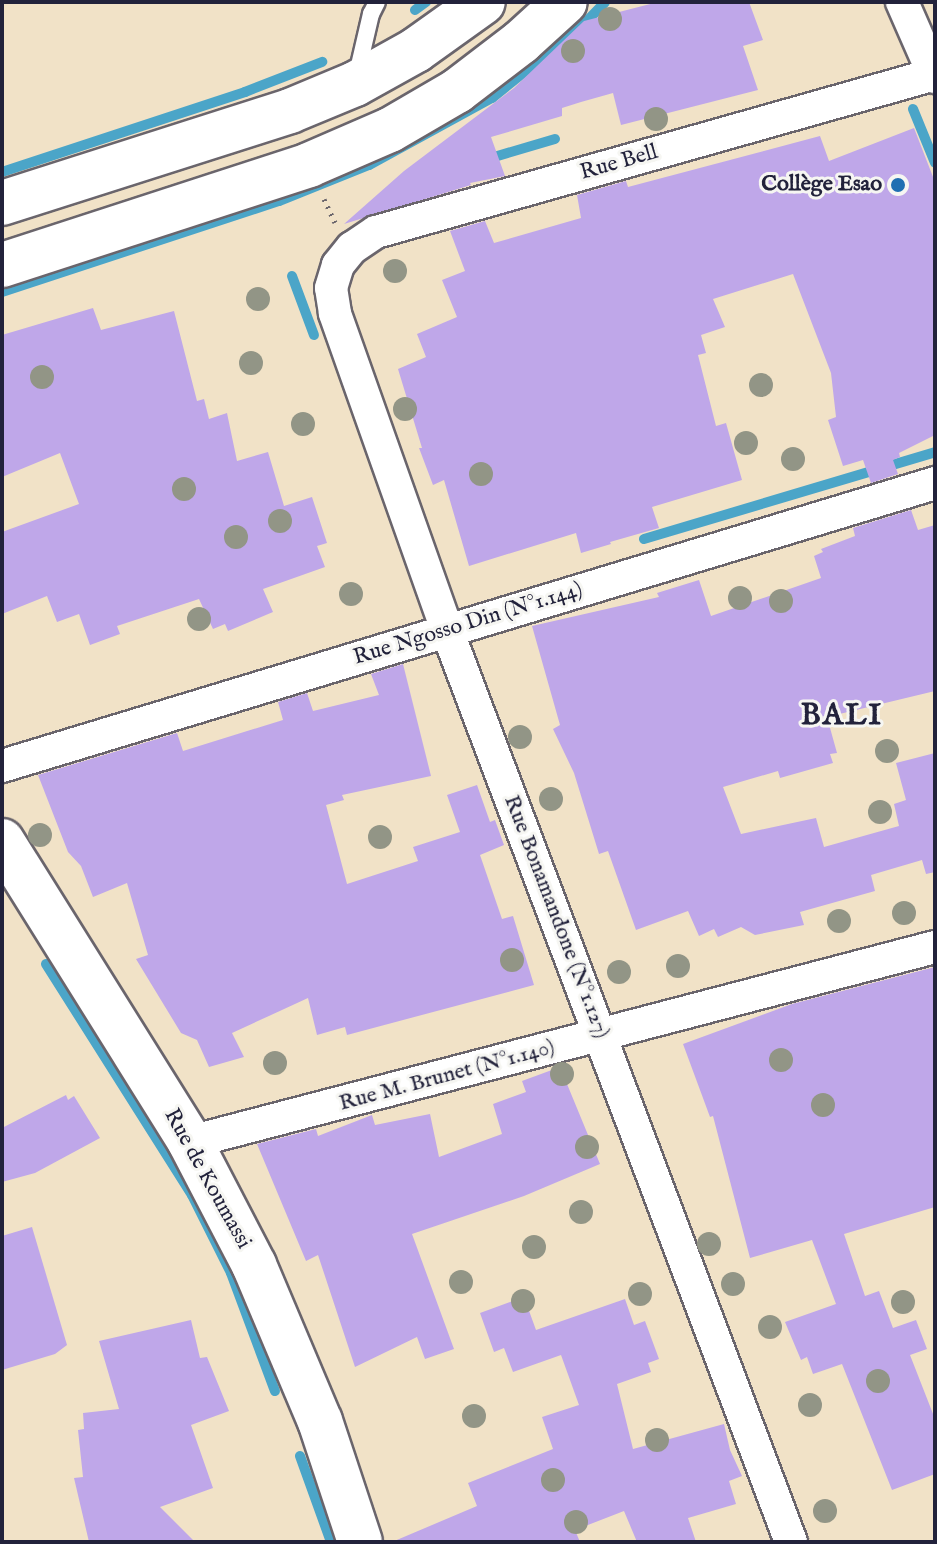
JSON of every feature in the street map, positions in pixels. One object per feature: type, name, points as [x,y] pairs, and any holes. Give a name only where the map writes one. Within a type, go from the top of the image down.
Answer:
[{"type":"main road","points":[[2,203],[290,111],[355,84],[416,50],[483,2]]},
{"type":"main road","points":[[2,265],[309,165],[390,130],[457,91],[521,42],[565,2]]},
{"type":"main road","name":"Rue de Koumassi","points":[[2,841],[190,1142],[287,1337],[320,1421],[360,1542]]},
{"type":"street","points":[[902,2],[935,75]]},
{"type":"street","name":"Rue Bell","points":[[331,288],[338,265],[352,248],[376,232],[935,75]]},
{"type":"street","name":"Rue Bonamandone (N°1.127)","points":[[331,288],[335,313],[447,630],[791,1542]]},
{"type":"street","name":"Rue Ngosso Din (N°1.144)","points":[[2,766],[935,483]]},
{"type":"street","name":"Rue M. Brunet (N°1.140)","points":[[190,1142],[935,947]]},
{"type":"lane","points":[[355,84],[371,14],[377,2]]},
{"type":"building","points":[[658,2],[749,2],[763,40],[743,46],[758,90],[621,125],[613,93],[562,108],[562,116],[491,137],[505,176],[470,183],[344,224],[404,171],[514,88],[584,21]]},
{"type":"building","points":[[914,128],[935,182],[935,435],[899,453],[900,457],[893,460],[898,474],[871,483],[863,460],[843,466],[828,420],[836,417],[831,373],[793,274],[713,299],[725,327],[701,335],[706,353],[698,355],[716,426],[726,423],[742,480],[652,507],[659,528],[611,544],[581,553],[576,533],[469,566],[444,480],[433,485],[419,448],[422,448],[398,369],[426,357],[417,334],[457,317],[442,280],[465,271],[450,231],[485,221],[494,243],[581,218],[577,195],[626,181],[628,187],[820,136],[829,161]]},
{"type":"building","points":[[93,308],[101,330],[174,311],[197,401],[204,399],[209,419],[227,413],[237,461],[268,452],[284,506],[312,497],[327,543],[317,546],[325,567],[263,589],[273,612],[228,631],[225,624],[213,629],[199,599],[117,626],[120,634],[90,645],[79,614],[57,622],[47,596],[2,614],[2,532],[79,504],[60,453],[2,477],[2,335]]},
{"type":"building","points":[[911,510],[918,530],[935,525],[935,691],[827,717],[837,753],[830,754],[833,763],[780,778],[778,771],[723,787],[741,834],[816,818],[824,847],[899,826],[894,804],[906,800],[896,763],[935,753],[935,872],[926,874],[922,860],[871,875],[875,891],[800,912],[804,925],[755,935],[741,927],[718,937],[714,929],[699,936],[688,911],[636,930],[608,851],[599,854],[574,773],[553,729],[560,725],[532,626],[659,597],[657,593],[699,580],[711,616],[821,578],[814,556],[823,552],[821,549],[855,536],[853,528]]},
{"type":"building","points":[[403,664],[431,776],[342,795],[344,800],[326,805],[347,884],[418,861],[413,847],[460,832],[447,795],[477,785],[490,822],[495,820],[504,845],[480,855],[502,919],[513,916],[534,985],[347,1035],[345,1027],[317,1035],[308,998],[232,1033],[244,1057],[209,1067],[197,1040],[181,1033],[136,959],[148,955],[127,883],[93,897],[81,866],[68,852],[38,775],[177,733],[183,751],[283,720],[278,702],[307,693],[313,711],[379,695],[371,674]]},
{"type":"building","points":[[935,967],[935,1207],[844,1234],[865,1296],[879,1291],[893,1328],[916,1320],[927,1349],[910,1355],[935,1419],[935,1474],[892,1490],[842,1364],[813,1374],[807,1357],[801,1360],[785,1322],[836,1304],[812,1240],[750,1258],[713,1116],[710,1117],[683,1044],[792,1004]]},
{"type":"building","points":[[560,1067],[600,1164],[524,1196],[412,1234],[454,1349],[425,1359],[417,1337],[355,1367],[318,1255],[306,1261],[257,1144],[316,1129],[318,1136],[372,1115],[375,1125],[430,1114],[439,1157],[502,1134],[493,1104],[526,1092],[522,1081]]},
{"type":"building","points":[[66,1095],[68,1100],[74,1096],[100,1138],[35,1173],[2,1182],[2,1128]]},
{"type":"building","points":[[32,1227],[67,1345],[55,1354],[2,1370],[2,1236]]},
{"type":"building","points":[[524,1297],[536,1330],[625,1299],[634,1325],[645,1321],[659,1359],[648,1363],[651,1372],[617,1384],[633,1449],[724,1424],[730,1450],[742,1476],[729,1481],[736,1504],[688,1518],[696,1542],[637,1542],[624,1511],[575,1530],[580,1542],[392,1542],[477,1506],[468,1483],[553,1449],[542,1417],[579,1405],[561,1355],[513,1372],[504,1348],[494,1352],[480,1313]]},
{"type":"building","points":[[191,1320],[200,1358],[207,1357],[229,1411],[191,1425],[213,1488],[160,1507],[195,1542],[89,1542],[74,1478],[83,1477],[78,1430],[84,1429],[83,1413],[119,1409],[99,1341]]},
{"type":"waterway","points":[[415,10],[426,2]]},
{"type":"waterway","points":[[2,292],[279,201],[369,165],[492,98],[584,24],[605,2]]},
{"type":"waterway","points":[[2,172],[245,92],[322,62]]},
{"type":"waterway","points":[[913,109],[935,163]]},
{"type":"waterway","points":[[484,160],[555,139]]},
{"type":"waterway","points":[[292,276],[314,335]]},
{"type":"waterway","points":[[644,539],[935,452]]},
{"type":"waterway","points":[[46,964],[192,1195],[231,1273],[275,1391]]},
{"type":"waterway","points":[[300,1456],[331,1542]]},
{"type":"place","name":"Collège Esao","points":[[898,185]]},
{"type":"district","name":"BALI","points":[[842,716]]}]
